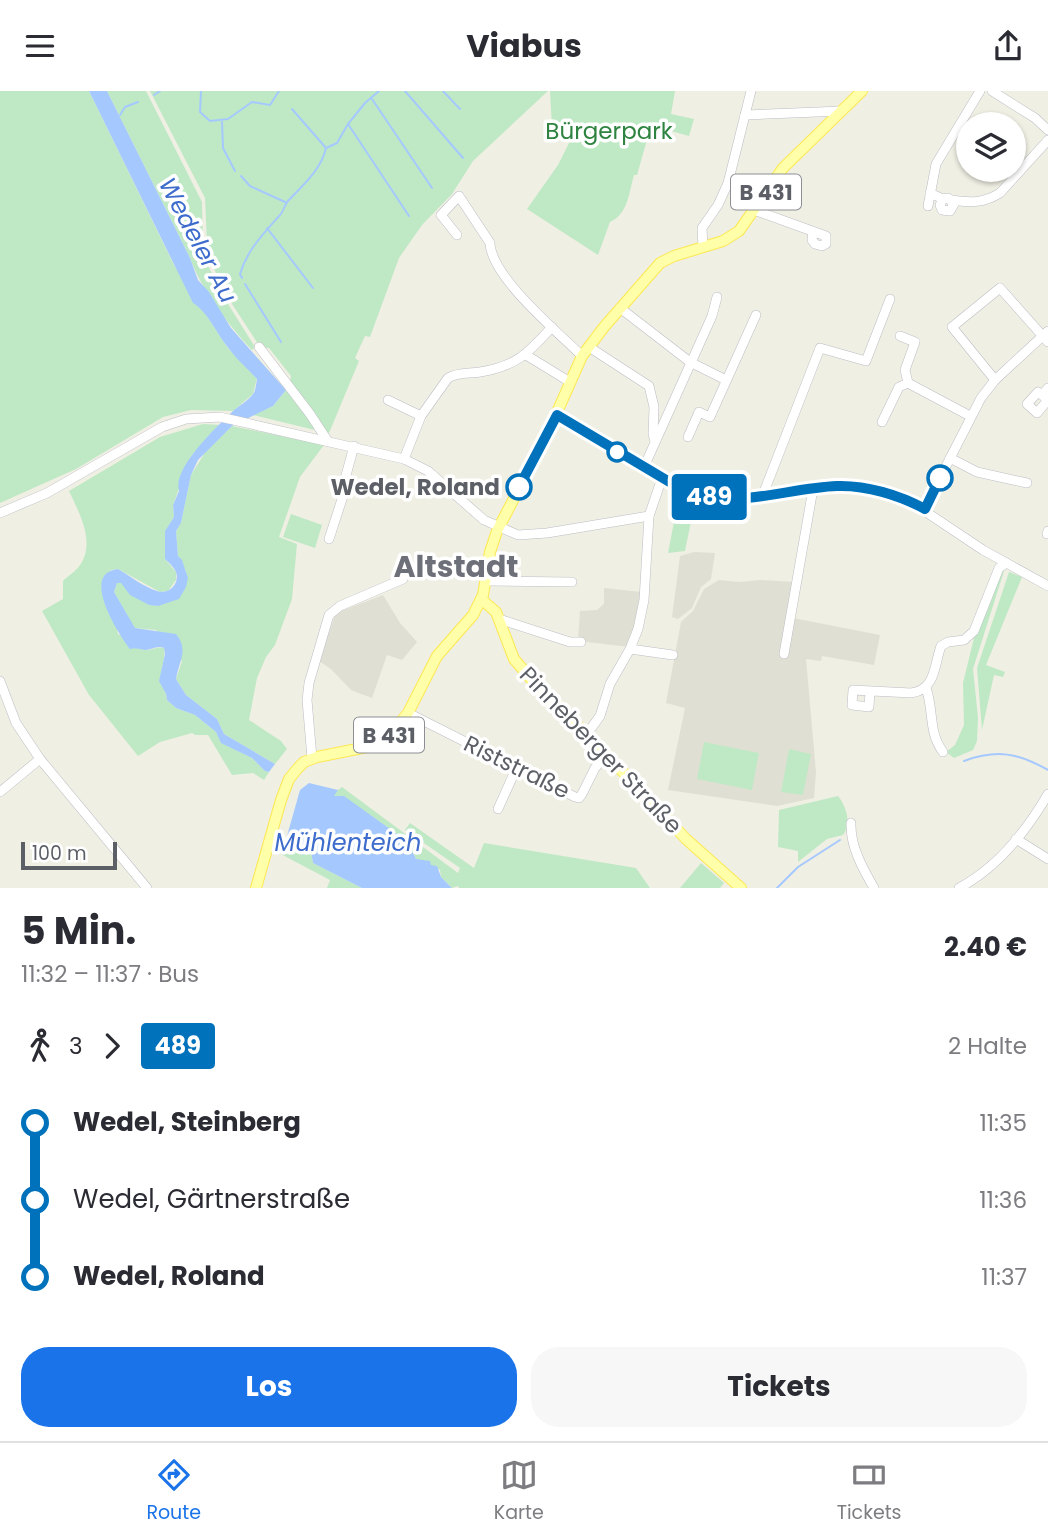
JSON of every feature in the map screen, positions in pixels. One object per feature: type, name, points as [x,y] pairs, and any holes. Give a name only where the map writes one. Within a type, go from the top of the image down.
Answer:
[{"type":"main road","name":"B 431","points":[[313,758],[372,746],[392,733],[408,713],[437,656],[473,615],[481,599],[499,525],[557,415],[586,352],[620,308],[660,263],[723,241],[739,231],[783,168],[859,94]]},
{"type":"main road","name":"Pinneberger Straße","points":[[481,599],[492,607],[514,659],[532,680],[686,839],[741,888]]},
{"type":"main road","points":[[256,888],[289,779],[304,762],[313,758]]},
{"type":"street","points":[[703,247],[702,228],[718,205],[728,183],[751,91]]},
{"type":"street","points":[[928,206],[936,164],[980,91]]},
{"type":"street","points":[[992,91],[1035,118],[1048,130]]},
{"type":"street","points":[[745,115],[842,111]]},
{"type":"street","points":[[930,193],[948,200],[975,203],[993,197],[1000,193],[1048,140]]},
{"type":"street","points":[[457,235],[441,215],[459,195],[490,243],[490,251],[510,285],[552,327],[586,352],[649,386],[654,407],[655,441]]},
{"type":"street","points":[[754,210],[813,232]]},
{"type":"street","points":[[925,509],[970,416],[995,380],[1046,337],[1000,288],[952,327],[995,380]]},
{"type":"street","points":[[644,467],[712,316],[717,297]]},
{"type":"street","points":[[762,498],[820,348],[866,361],[890,299]]},
{"type":"street","points":[[620,308],[690,362],[726,380]]},
{"type":"street","points":[[688,437],[699,412],[710,417],[756,315]]},
{"type":"street","points":[[404,459],[421,417],[443,383],[454,374],[491,370],[526,355],[552,327]]},
{"type":"street","points":[[901,336],[915,342],[905,370],[908,383],[970,416]]},
{"type":"street","points":[[258,347],[327,440]]},
{"type":"street","points":[[526,355],[570,382]]},
{"type":"street","points":[[882,422],[899,387],[908,383]]},
{"type":"street","points":[[388,400],[421,417]]},
{"type":"street","points":[[557,415],[662,480],[691,494],[733,499],[762,498],[837,486],[897,497],[925,509],[957,533],[1048,586]]},
{"type":"street","points":[[0,513],[47,493],[162,427],[186,419],[220,417],[404,459],[428,471],[484,520],[519,535],[528,536],[649,518]]},
{"type":"street","points":[[329,539],[344,493],[354,446]]},
{"type":"street","points":[[950,458],[977,472],[1027,483]]},
{"type":"street","points":[[587,734],[600,716],[611,684],[638,629],[644,600],[649,518],[662,480]]},
{"type":"street","points":[[784,654],[813,489]]},
{"type":"street","points":[[484,520],[492,545]]},
{"type":"street","points":[[870,691],[911,693],[926,688],[932,681],[941,646],[969,638],[999,568],[1006,563]]},
{"type":"street","points":[[313,758],[307,700],[309,683],[329,615],[340,606],[403,579]]},
{"type":"street","points":[[486,581],[572,582]]},
{"type":"street","points":[[499,619],[570,642],[581,642]]},
{"type":"street","points":[[630,649],[673,655]]},
{"type":"street","points":[[0,681],[16,723],[40,759],[147,888]]},
{"type":"street","points":[[926,688],[930,697],[932,727],[943,752]]},
{"type":"street","name":"Riststraße","points":[[408,713],[579,798],[594,768],[607,755]]},
{"type":"street","points":[[0,792],[40,759]]},
{"type":"street","points":[[498,809],[516,769]]},
{"type":"street","points":[[959,888],[991,866],[1016,839],[1048,794]]},
{"type":"street","points":[[851,823],[850,835],[874,888]]},
{"type":"street","points":[[1016,839],[1048,859]]},
{"type":"shaded area","points":[[694,552],[715,553],[711,579],[701,587],[692,608],[678,619],[672,617],[680,556]]},
{"type":"shaded area","points":[[719,580],[794,582],[788,617],[880,635],[874,665],[822,656],[821,661],[806,659],[816,772],[814,798],[777,806],[668,790],[685,708],[666,703],[681,622],[693,611],[704,589]]},
{"type":"shaded area","points":[[604,588],[641,592],[630,647],[578,641],[580,611],[597,610],[604,604]]},
{"type":"shaded area","points":[[383,595],[400,623],[417,642],[402,660],[387,655],[372,698],[351,690],[331,669],[319,661],[336,613]]},
{"type":"green space","points":[[0,91],[89,91],[174,265],[227,347],[257,378],[253,394],[233,411],[191,410],[163,417],[76,469],[0,503]]},
{"type":"green space","points":[[107,91],[146,91],[202,202],[203,249],[209,268],[255,347],[252,350],[225,319],[201,282]]},
{"type":"green space","points":[[150,91],[548,91],[473,161],[452,194],[422,225],[399,258],[370,337],[365,336],[355,358],[359,361],[329,433],[324,432],[290,382],[291,376],[269,348],[260,347],[232,304],[213,267],[207,244],[205,198]]},
{"type":"green space","name":"Bürgerpark","points":[[550,91],[675,91],[671,114],[694,119],[689,136],[652,122],[627,202],[621,214],[610,222],[598,255],[527,209],[558,165],[570,141],[552,127]]},
{"type":"green space","points":[[286,390],[290,390],[319,431],[253,415],[273,406]]},
{"type":"green space","points":[[203,424],[221,425],[191,456],[173,505],[174,517],[165,532],[165,559],[176,572],[176,580],[168,591],[160,592],[118,569],[111,570],[104,577],[108,613],[115,621],[118,634],[135,646],[146,650],[164,648],[161,677],[167,700],[176,708],[195,715],[216,732],[222,743],[252,758],[269,772],[264,780],[253,773],[232,775],[208,735],[192,733],[160,742],[138,756],[89,695],[42,611],[63,599],[63,581],[85,556],[84,528],[69,491],[160,437]]},
{"type":"green space","points":[[232,426],[324,445],[300,477],[279,537],[297,544],[292,599],[275,645],[266,657],[257,678],[249,720],[281,741],[287,749],[275,764],[224,734],[217,719],[186,695],[176,679],[182,661],[156,630],[134,628],[114,592],[117,583],[122,583],[137,598],[158,606],[186,571],[178,556],[176,531],[181,523],[191,475],[206,451]]},
{"type":"green space","points":[[679,496],[695,502],[685,551],[668,553]]},
{"type":"green space","points":[[291,514],[322,525],[315,548],[283,537]]},
{"type":"green space","points":[[1005,568],[973,669],[978,718],[977,741],[973,750],[954,758],[946,752],[955,745],[964,725],[963,683],[974,638],[1000,572]]},
{"type":"green space","points":[[1009,572],[1022,577],[986,665],[1005,672],[1003,677],[994,675],[982,730],[977,668]]},
{"type":"green space","points":[[704,742],[759,753],[752,790],[697,779]]},
{"type":"green space","points":[[789,749],[811,754],[803,795],[781,792]]},
{"type":"green space","points":[[342,787],[458,873],[460,868],[405,830],[410,823],[474,868],[484,843],[636,868],[650,888],[452,888],[441,877],[440,870],[416,859],[397,834],[370,815],[333,796]]},
{"type":"green space","points":[[838,796],[847,815],[843,835],[827,839],[798,862],[798,851],[778,847],[779,810]]},
{"type":"green space","points":[[288,839],[295,840],[302,851],[311,852],[313,863],[362,888],[327,888],[330,880],[277,852],[281,844]]},
{"type":"green space","points":[[701,863],[724,883],[720,888],[680,888]]},
{"type":"water","points":[[89,91],[107,91],[190,258],[198,280],[209,292],[231,328],[286,390],[273,406],[232,426],[198,460],[191,475],[181,523],[176,531],[178,556],[188,578],[179,599],[158,606],[149,605],[130,595],[121,583],[117,583],[114,592],[135,628],[176,634],[183,651],[176,679],[186,695],[217,719],[224,734],[275,764],[269,772],[252,758],[221,743],[216,732],[195,715],[176,708],[167,700],[159,681],[164,648],[130,649],[105,605],[102,581],[107,573],[118,569],[157,591],[169,590],[175,584],[176,572],[165,559],[165,531],[174,517],[173,505],[179,491],[182,471],[207,438],[253,394],[257,379],[233,354],[208,318],[193,303]]},
{"type":"water","name":"Mühlenteich","points":[[309,783],[338,790],[334,796],[344,796],[397,834],[416,859],[430,861],[431,865],[437,866],[441,877],[452,888],[362,888],[313,863],[311,852],[302,855],[302,849],[296,840],[288,839],[287,836],[300,790]]},
{"type":"waterway","points":[[154,95],[160,91]]},
{"type":"waterway","points":[[201,91],[200,112],[210,121],[228,119],[252,102],[270,105],[279,91]]},
{"type":"waterway","name":"Wedeler Au","points":[[242,278],[240,274],[243,265],[257,242],[316,170],[326,148],[337,143],[348,124],[379,91]]},
{"type":"waterway","points":[[405,91],[463,158]]},
{"type":"waterway","points":[[443,91],[460,109]]},
{"type":"waterway","points":[[372,99],[432,188]]},
{"type":"waterway","points":[[120,115],[125,107],[138,102]]},
{"type":"waterway","points":[[292,109],[326,148]]},
{"type":"waterway","points":[[222,122],[223,148],[235,171]]},
{"type":"waterway","points":[[348,124],[409,216]]},
{"type":"waterway","points":[[241,176],[250,186],[285,202]]},
{"type":"waterway","points":[[267,228],[313,288]]},
{"type":"waterway","name":"Wedeler Au","points":[[245,284],[281,342]]},
{"type":"waterway","points":[[964,761],[987,755],[1007,755],[1027,760],[1048,770]]},
{"type":"waterway","points":[[777,888],[798,867],[840,840]]},
{"type":"bus line","name":"489","points":[[519,487],[557,415],[678,487],[691,494],[708,497],[747,499],[837,486],[886,493],[925,509],[940,478]]},
{"type":"place","name":"Wedel, Roland","points":[[519,487]]},
{"type":"district","name":"Altstadt","points":[[456,566]]}]
